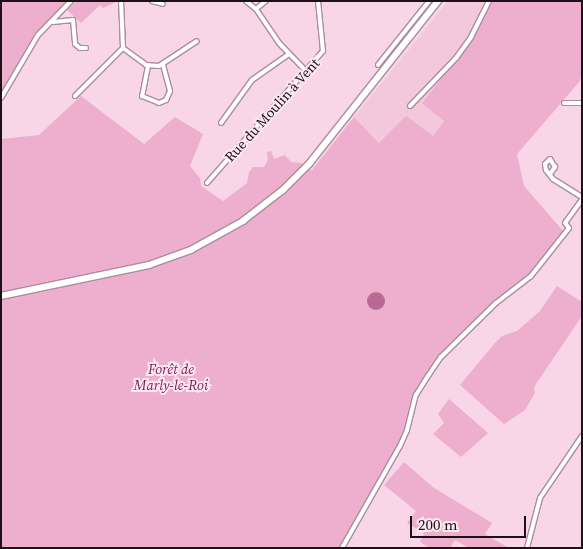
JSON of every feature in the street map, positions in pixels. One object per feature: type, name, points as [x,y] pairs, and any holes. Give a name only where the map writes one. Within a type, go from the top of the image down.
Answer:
[{"type":"main road","points":[[1,296],[156,263],[207,242],[243,222],[278,195],[309,164],[438,1]]},
{"type":"street","points":[[1,98],[38,35],[71,1]]},
{"type":"street","points":[[75,96],[123,48],[124,40],[120,25],[120,1]]},
{"type":"street","points":[[152,1],[163,4]]},
{"type":"street","points":[[246,1],[256,9],[279,43],[306,70]]},
{"type":"street","points":[[256,9],[266,1]]},
{"type":"street","name":"Rue du Moulin à Vent","points":[[207,183],[324,48],[318,1]]},
{"type":"street","points":[[378,65],[430,1]]},
{"type":"street","points":[[410,106],[456,58],[471,37],[489,1]]},
{"type":"street","points":[[51,22],[62,19],[73,20],[75,44],[80,48],[86,48]]},
{"type":"street","points":[[123,48],[148,66],[163,65],[197,41]]},
{"type":"street","points":[[221,123],[252,80],[289,54]]},
{"type":"street","points":[[148,66],[142,96],[159,103],[166,100],[170,91],[163,65]]},
{"type":"street","points":[[564,103],[582,103]]},
{"type":"street","points":[[342,548],[400,446],[407,430],[416,395],[441,357],[496,304],[531,276],[569,228],[565,223],[582,198],[565,188],[550,174]]},
{"type":"street","points":[[527,548],[540,498],[582,436]]},
{"type":"shaded area","points":[[448,1],[493,1],[476,34],[422,102],[444,121],[433,136],[380,143],[354,117]]},
{"type":"shaded area","points":[[372,292],[380,292],[385,297],[383,308],[372,310],[367,305],[367,297]]},
{"type":"green space","points":[[1,1],[67,1],[34,35],[1,95]]},
{"type":"green space","points":[[76,1],[118,1],[103,8],[100,5],[81,23],[67,10]]},
{"type":"green space","name":"Forêt de Marly-le-Roi","points":[[493,1],[582,1],[582,73],[580,81],[517,154],[524,186],[565,233],[528,277],[493,303],[439,356],[416,392],[406,429],[340,548],[1,548],[1,139],[39,135],[81,96],[144,144],[175,117],[203,134],[190,166],[200,178],[201,186],[223,201],[247,183],[249,172],[253,167],[264,167],[268,160],[267,152],[271,151],[274,159],[285,155],[291,162],[301,163],[312,170],[354,117],[379,143],[406,116],[433,136],[444,121],[422,103],[476,34]]},
{"type":"green space","points":[[557,286],[582,302],[582,316],[534,387],[535,393],[525,410],[504,424],[460,385],[502,336],[517,331],[540,311]]},
{"type":"green space","points":[[449,399],[488,433],[461,457],[433,434],[444,423],[438,414]]},
{"type":"green space","points":[[404,462],[434,488],[492,523],[485,534],[509,548],[469,548],[455,540],[450,548],[430,548],[420,542],[424,533],[407,523],[416,511],[384,485]]}]
